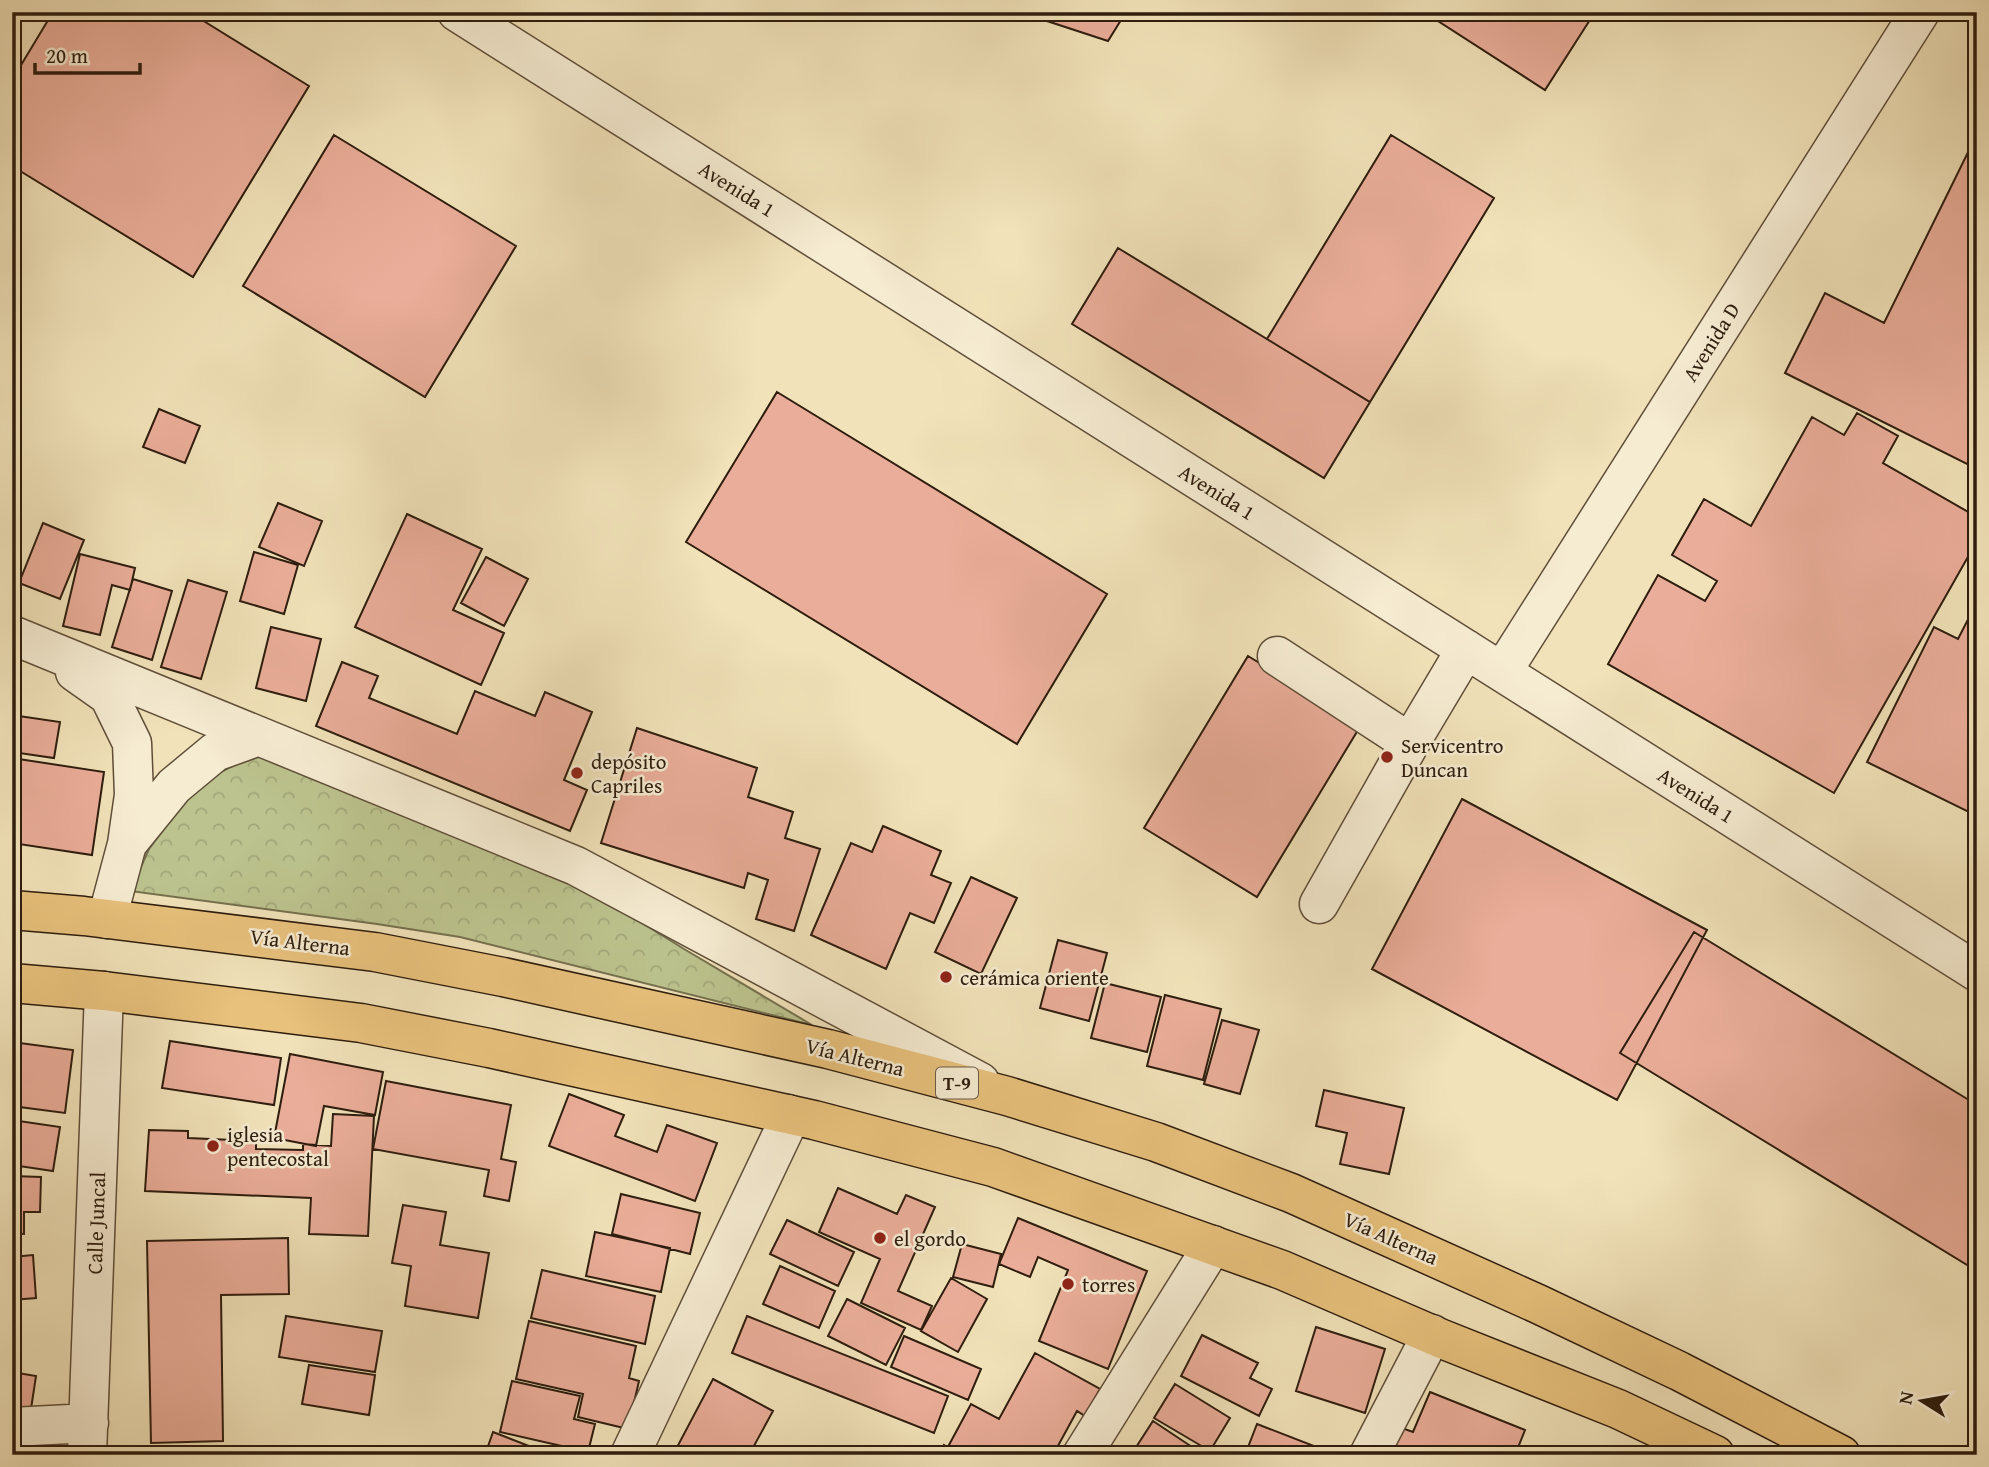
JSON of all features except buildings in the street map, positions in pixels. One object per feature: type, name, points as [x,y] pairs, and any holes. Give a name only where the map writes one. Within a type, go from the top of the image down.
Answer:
[{"type":"highway","name":"Vía Alterna","points":[[12,910],[375,952],[490,974],[828,1049],[1007,1096],[1156,1142],[1291,1193],[1538,1304],[1679,1371],[1841,1455]]},
{"type":"highway","points":[[12,983],[104,991],[361,1023],[489,1048],[788,1114],[993,1167],[1282,1270],[1618,1409],[1715,1455]]},
{"type":"street","name":"Avenida 1","points":[[457,12],[1977,972]]},
{"type":"street","name":"Avenida D","points":[[1502,672],[1920,12]]},
{"type":"street","points":[[24,640],[576,866],[1007,1096]]},
{"type":"street","points":[[24,640],[109,696],[132,743],[134,795],[127,844],[107,919]]},
{"type":"street","points":[[1319,904],[1466,649]]},
{"type":"street","points":[[1277,656],[1410,743]]},
{"type":"street","points":[[127,844],[174,786],[215,752],[259,736]]},
{"type":"street","name":"Calle Juncal","points":[[88,1439],[104,991]]},
{"type":"street","points":[[630,1455],[785,1128],[788,1114]]},
{"type":"street","points":[[1082,1455],[1213,1245]]},
{"type":"street","points":[[1369,1455],[1432,1334]]},
{"type":"street","points":[[12,1427],[88,1439]]},
{"type":"green space","points":[[257,753],[503,851],[613,905],[812,1025],[460,937],[130,891],[149,849],[184,802],[221,772]]},
{"type":"place","name":"Servicentro Duncan","points":[[1387,757]]},
{"type":"place","name":"depósito Capriles","points":[[577,773]]},
{"type":"place","name":"cerámica oriente","points":[[946,977]]},
{"type":"place","name":"iglesia pentecostal","points":[[213,1146]]},
{"type":"place","name":"el gordo","points":[[880,1238]]},
{"type":"place","name":"torres","points":[[1068,1284]]}]
